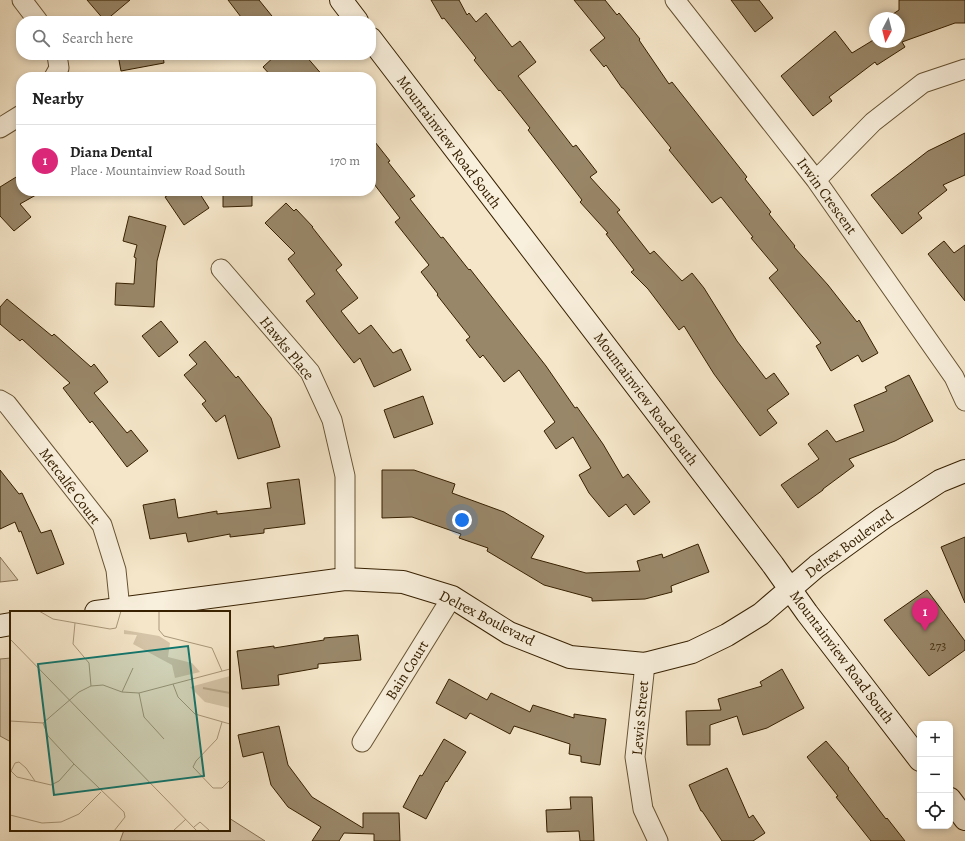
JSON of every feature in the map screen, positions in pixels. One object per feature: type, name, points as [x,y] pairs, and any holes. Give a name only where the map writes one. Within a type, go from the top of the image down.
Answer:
[{"type":"street","points":[[22,0],[34,16]]},
{"type":"street","points":[[341,0],[353,16]]},
{"type":"street","name":"Irwin Crescent","points":[[675,0],[816,180],[954,377],[965,402]]},
{"type":"street","name":"Mountainview Road South","points":[[376,46],[918,757]]},
{"type":"street","points":[[57,60],[59,68],[57,72]]},
{"type":"street","points":[[816,180],[873,122],[923,83],[965,69]]},
{"type":"street","points":[[0,128],[16,118]]},
{"type":"street","name":"Hawks Place","points":[[221,269],[310,372],[332,420],[345,476],[345,579]]},
{"type":"street","name":"Metcalfe Court","points":[[0,400],[7,404],[102,525],[116,570],[120,609]]},
{"type":"street","name":"Delrex Boulevard","points":[[104,611],[345,579],[403,582],[452,597],[509,633],[570,657],[645,664],[692,652],[727,635],[761,614],[817,566],[883,518],[940,481],[965,471]]},
{"type":"street","name":"Bain Court","points":[[362,742],[452,597]]},
{"type":"street","points":[[0,626],[10,624]]},
{"type":"street","name":"Lewis Street","points":[[645,664],[636,757],[643,809],[658,841]]},
{"type":"street","points":[[953,803],[965,818]]},
{"type":"shaded area","points":[[0,557],[18,580],[0,582]]},
{"type":"shaded area","points":[[10,658],[10,741],[0,736],[0,659]]},
{"type":"shaded area","points":[[230,819],[265,841],[120,841],[124,831],[230,831]]},
{"type":"building","points":[[87,0],[130,0],[111,16],[101,16]]},
{"type":"building","points":[[228,0],[259,0],[272,16],[240,16]]},
{"type":"building","points":[[431,0],[459,0],[467,15],[469,13],[476,22],[486,13],[512,47],[520,41],[536,62],[518,76],[573,147],[576,145],[597,172],[590,177],[620,210],[617,212],[650,254],[654,251],[682,281],[692,273],[704,288],[737,341],[766,379],[774,373],[789,394],[767,410],[777,423],[760,436],[714,374],[684,326],[679,330],[648,289],[631,272],[634,270],[606,234],[608,233],[580,202],[582,200],[528,130],[530,128],[474,60],[476,58],[444,18],[442,19]]},
{"type":"building","points":[[574,0],[605,0],[617,15],[619,13],[640,39],[639,40],[669,84],[672,82],[747,177],[745,179],[771,212],[769,214],[795,246],[794,247],[828,285],[857,322],[859,320],[878,353],[862,362],[858,355],[831,371],[816,346],[821,343],[769,278],[778,270],[751,238],[753,237],[721,197],[712,203],[669,150],[671,148],[622,88],[606,65],[604,67],[590,50],[605,38]]},
{"type":"building","points":[[731,0],[759,0],[773,18],[755,32]]},
{"type":"building","points":[[899,0],[965,0],[965,23],[955,23],[905,41],[905,12],[896,12],[899,10]]},
{"type":"building","points":[[835,31],[852,53],[869,43],[869,48],[903,48],[877,65],[875,62],[829,97],[832,101],[813,116],[781,76]]},
{"type":"building","points":[[119,60],[164,60],[164,63],[121,71]]},
{"type":"building","points":[[271,60],[309,60],[320,72],[268,72],[263,67]]},
{"type":"building","points":[[965,133],[965,175],[943,185],[947,190],[918,213],[922,218],[902,234],[871,195],[928,151]]},
{"type":"building","points":[[376,143],[390,161],[388,162],[415,196],[410,199],[441,238],[443,237],[469,270],[470,269],[546,366],[575,408],[577,407],[603,444],[623,478],[628,474],[650,502],[634,515],[626,504],[609,517],[589,493],[579,475],[591,468],[573,437],[556,449],[544,431],[555,422],[519,370],[504,382],[483,355],[480,358],[466,340],[470,337],[421,272],[429,265],[395,222],[400,218],[376,187]]},
{"type":"building","points":[[16,177],[16,196],[34,196],[20,204],[31,217],[14,231],[0,216],[0,187]]},
{"type":"building","points":[[201,196],[209,208],[184,225],[165,197]]},
{"type":"building","points":[[223,196],[252,196],[252,206],[223,207]]},
{"type":"building","points":[[286,203],[294,211],[296,209],[313,227],[342,265],[336,270],[358,298],[341,311],[359,334],[371,325],[393,353],[401,349],[411,370],[374,387],[360,358],[354,363],[306,301],[315,294],[288,259],[295,253],[265,223]]},
{"type":"building","points":[[129,216],[166,226],[157,261],[154,307],[115,305],[116,283],[134,284],[136,258],[134,257],[137,245],[123,241]]},
{"type":"building","points":[[944,241],[954,253],[965,245],[965,301],[928,254]]},
{"type":"building","points":[[7,299],[52,336],[54,334],[91,367],[94,364],[108,382],[94,393],[127,433],[131,430],[148,451],[127,467],[92,421],[90,423],[63,388],[70,383],[22,339],[20,341],[0,324],[0,307]]},
{"type":"building","points":[[161,321],[178,342],[159,357],[142,336]]},
{"type":"building","points":[[205,341],[236,378],[238,376],[271,418],[280,447],[238,459],[225,415],[216,422],[202,404],[206,401],[184,375],[197,364],[189,355]]},
{"type":"building","points":[[909,375],[933,421],[895,441],[849,459],[854,466],[798,508],[781,485],[819,459],[808,444],[827,430],[836,442],[864,431],[854,405],[887,391],[885,387]]},
{"type":"building","points":[[423,396],[433,424],[394,438],[384,410]]},
{"type":"building","points":[[0,470],[19,494],[22,493],[41,533],[51,530],[64,564],[37,574],[21,531],[19,532],[15,522],[0,529]]},
{"type":"building","points":[[382,470],[414,470],[455,484],[452,493],[504,512],[544,536],[531,558],[586,573],[640,571],[637,561],[662,554],[663,558],[698,544],[709,572],[671,586],[672,592],[645,599],[592,601],[592,598],[544,585],[487,551],[488,548],[459,538],[461,534],[412,517],[382,518]]},
{"type":"building","points":[[299,479],[305,524],[264,529],[264,533],[230,537],[230,534],[188,542],[186,533],[150,539],[143,505],[175,499],[178,518],[217,511],[217,514],[271,508],[267,483]]},
{"type":"building","points":[[965,537],[965,603],[941,547]]},
{"type":"building","points":[[927,590],[965,641],[965,650],[929,676],[884,620]]},
{"type":"building","points":[[358,635],[361,660],[318,664],[318,668],[278,675],[279,685],[242,689],[237,651],[274,646],[274,648],[324,640],[324,638]]},
{"type":"building","points":[[782,669],[804,708],[767,728],[743,735],[737,716],[710,725],[710,745],[687,745],[686,711],[721,710],[718,699],[762,686],[760,682]]},
{"type":"building","points":[[449,679],[487,700],[491,693],[530,712],[533,705],[574,718],[574,714],[606,719],[600,765],[581,762],[581,756],[569,754],[570,744],[514,726],[510,734],[470,713],[466,719],[436,703]]},
{"type":"building","points":[[279,726],[288,765],[312,797],[363,828],[363,813],[399,813],[400,841],[374,841],[374,834],[344,833],[339,841],[312,841],[321,827],[288,807],[271,785],[263,752],[243,757],[238,735]]},
{"type":"building","points":[[444,739],[466,752],[447,782],[446,781],[426,819],[403,807],[420,775],[422,776]]},
{"type":"building","points":[[826,741],[849,768],[848,769],[886,819],[887,818],[905,841],[871,841],[836,797],[838,796],[807,757]]},
{"type":"building","points":[[727,768],[749,818],[753,815],[765,833],[753,841],[722,841],[701,811],[689,785]]},
{"type":"building","points":[[570,797],[592,797],[594,841],[580,841],[579,831],[547,832],[546,810],[571,809]]},
{"type":"place","name":"Diana Dental","points":[[925,631]]}]
